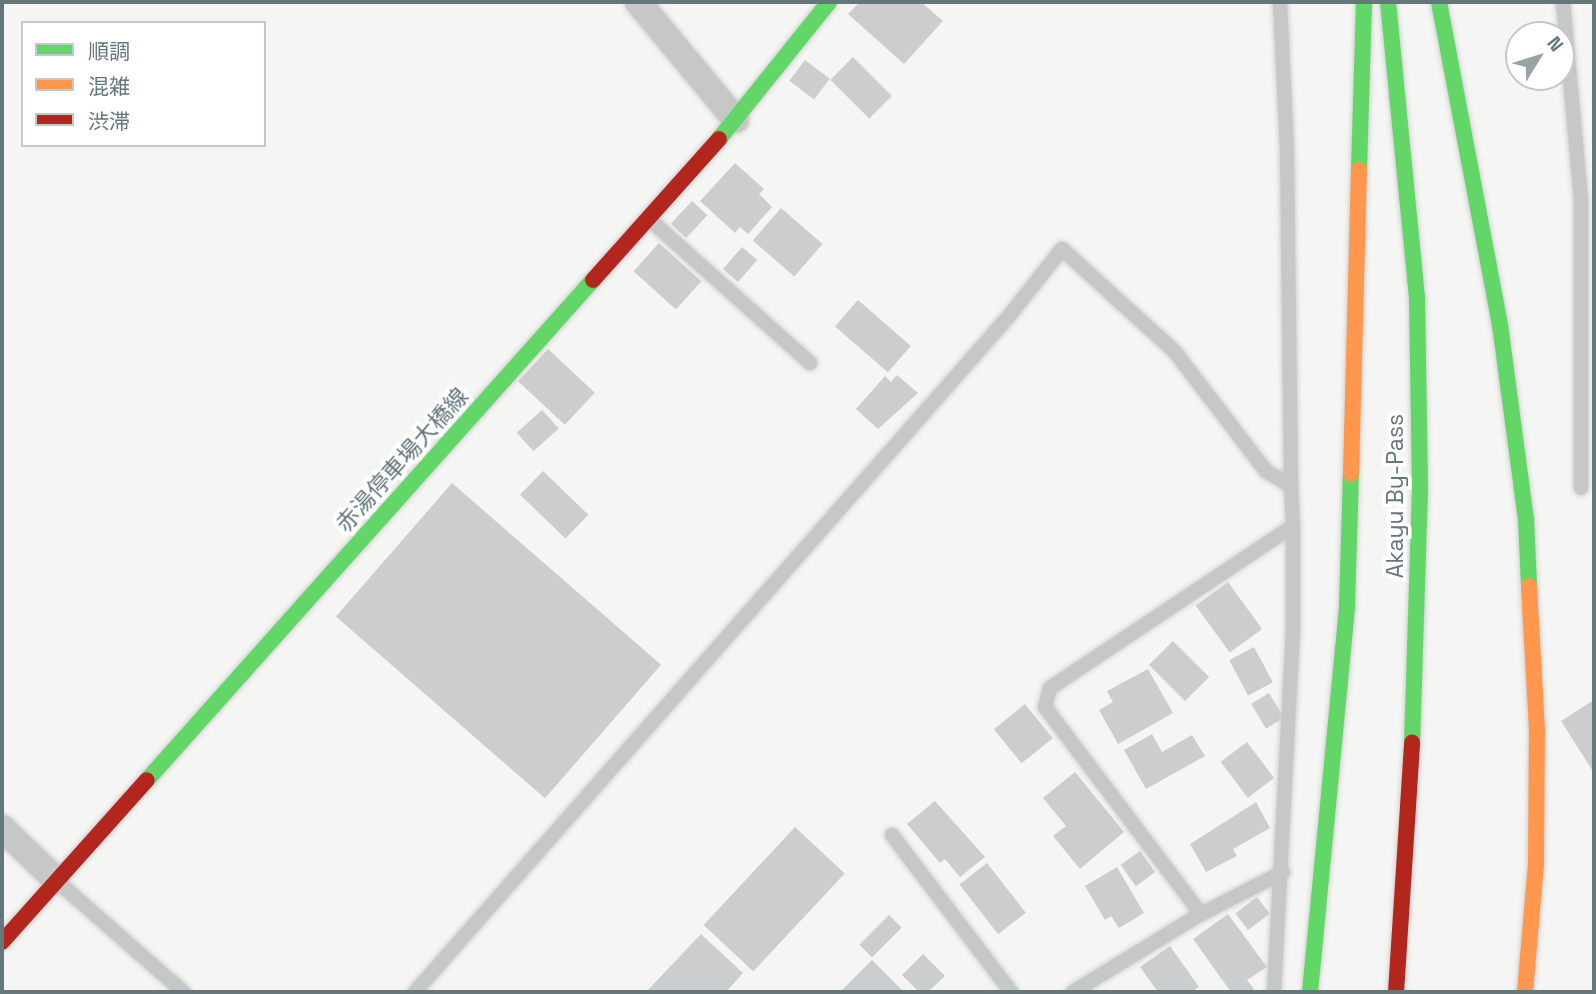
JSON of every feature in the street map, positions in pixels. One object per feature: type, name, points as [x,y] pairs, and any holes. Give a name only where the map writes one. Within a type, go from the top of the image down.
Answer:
[{"type":"main road","name":"赤湯停車場大橋線","points":[[2,942],[736,120],[829,2]]},
{"type":"main road","points":[[1310,992],[1348,606],[1364,2]]},
{"type":"main road","name":"Akayu By-Pass","points":[[1388,2],[1417,297],[1420,489],[1415,695],[1396,992]]},
{"type":"main road","points":[[1439,2],[1500,325],[1525,519],[1535,634],[1536,864],[1523,988]]},
{"type":"street","points":[[638,2],[736,120]]},
{"type":"street","points":[[2,828],[57,881]]},
{"type":"lane","points":[[1274,992],[1283,872],[1293,526],[1287,153],[1280,2]]},
{"type":"lane","points":[[1563,2],[1581,201],[1581,488]]},
{"type":"lane","points":[[648,218],[810,363]]},
{"type":"lane","points":[[415,992],[1009,316],[1062,249],[1175,352],[1266,471],[1291,486]]},
{"type":"lane","points":[[1201,914],[1045,707],[1050,688],[1293,526]]},
{"type":"lane","points":[[892,835],[1012,992]]},
{"type":"lane","points":[[1073,992],[1201,914],[1283,872]]},
{"type":"lane","points":[[57,881],[183,992]]},
{"type":"building","points":[[860,2],[921,2],[943,21],[904,64],[848,14]]},
{"type":"building","points":[[853,57],[892,96],[869,119],[830,80]]},
{"type":"building","points":[[805,60],[830,79],[814,99],[789,81]]},
{"type":"building","points":[[735,163],[764,189],[759,194],[772,207],[748,234],[740,227],[735,233],[700,201]]},
{"type":"building","points":[[692,201],[707,215],[686,238],[671,224]]},
{"type":"building","points":[[781,208],[823,244],[794,277],[753,240]]},
{"type":"building","points":[[659,243],[701,281],[676,309],[634,271]]},
{"type":"building","points":[[742,247],[757,260],[738,282],[723,269]]},
{"type":"building","points":[[858,300],[911,346],[888,372],[835,326]]},
{"type":"building","points":[[548,349],[595,393],[565,425],[518,381]]},
{"type":"building","points":[[897,375],[918,393],[878,429],[856,409],[885,376],[891,382]]},
{"type":"building","points":[[542,410],[559,429],[533,451],[517,433]]},
{"type":"building","points":[[543,471],[588,515],[565,539],[520,495]]},
{"type":"building","points":[[452,483],[661,665],[545,798],[336,617]]},
{"type":"building","points":[[1228,582],[1262,629],[1230,652],[1196,606]]},
{"type":"building","points":[[1173,641],[1209,677],[1185,701],[1149,665]]},
{"type":"building","points":[[1254,647],[1273,682],[1248,695],[1229,660]]},
{"type":"building","points":[[1148,669],[1173,713],[1118,744],[1099,710],[1113,702],[1107,691]]},
{"type":"building","points":[[1269,693],[1284,718],[1266,729],[1251,704]]},
{"type":"building","points":[[1594,700],[1594,773],[1561,721]]},
{"type":"building","points":[[1025,704],[1053,738],[1022,763],[994,729]]},
{"type":"building","points":[[1152,734],[1162,752],[1192,735],[1205,756],[1146,789],[1124,750]]},
{"type":"building","points":[[1247,742],[1274,778],[1248,798],[1221,762]]},
{"type":"building","points":[[1075,772],[1124,832],[1080,869],[1053,836],[1066,826],[1043,798]]},
{"type":"building","points":[[935,801],[985,857],[960,877],[945,859],[940,863],[907,824]]},
{"type":"building","points":[[1256,802],[1270,828],[1233,849],[1237,856],[1206,872],[1190,844]]},
{"type":"building","points":[[795,827],[845,873],[753,971],[704,925]]},
{"type":"building","points":[[1140,851],[1155,872],[1136,886],[1121,865]]},
{"type":"building","points":[[987,863],[1026,913],[998,934],[959,885]]},
{"type":"building","points":[[1117,867],[1144,913],[1119,928],[1111,916],[1105,920],[1085,886]]},
{"type":"building","points":[[1257,897],[1270,914],[1248,930],[1235,913]]},
{"type":"building","points":[[1228,914],[1267,967],[1247,980],[1254,989],[1250,992],[1231,992],[1193,939]]},
{"type":"building","points":[[889,915],[902,928],[872,957],[859,945]]},
{"type":"building","points":[[701,934],[743,973],[726,992],[646,992]]},
{"type":"building","points":[[1170,946],[1199,987],[1191,992],[1158,992],[1140,967]]},
{"type":"building","points":[[923,954],[945,976],[928,992],[919,992],[902,975]]},
{"type":"building","points":[[872,960],[904,992],[840,992]]},
{"type":"traffic: fast","points":[[719,139],[829,2]]},
{"type":"traffic: fast","points":[[1359,170],[1364,2]]},
{"type":"traffic: fast","points":[[1388,2],[1417,297],[1420,489],[1412,743]]},
{"type":"traffic: fast","points":[[1439,2],[1500,325],[1526,519],[1529,586]]},
{"type":"traffic: fast","points":[[147,780],[593,280]]},
{"type":"traffic: fast","points":[[1310,992],[1347,606],[1351,474]]},
{"type":"traffic: slow","points":[[1351,474],[1359,170]]},
{"type":"traffic: slow","points":[[1525,992],[1536,864],[1537,730],[1529,586]]},
{"type":"traffic: jam","points":[[593,280],[719,139]]},
{"type":"traffic: jam","points":[[1396,992],[1412,743]]},
{"type":"traffic: jam","points":[[2,942],[147,780]]}]
